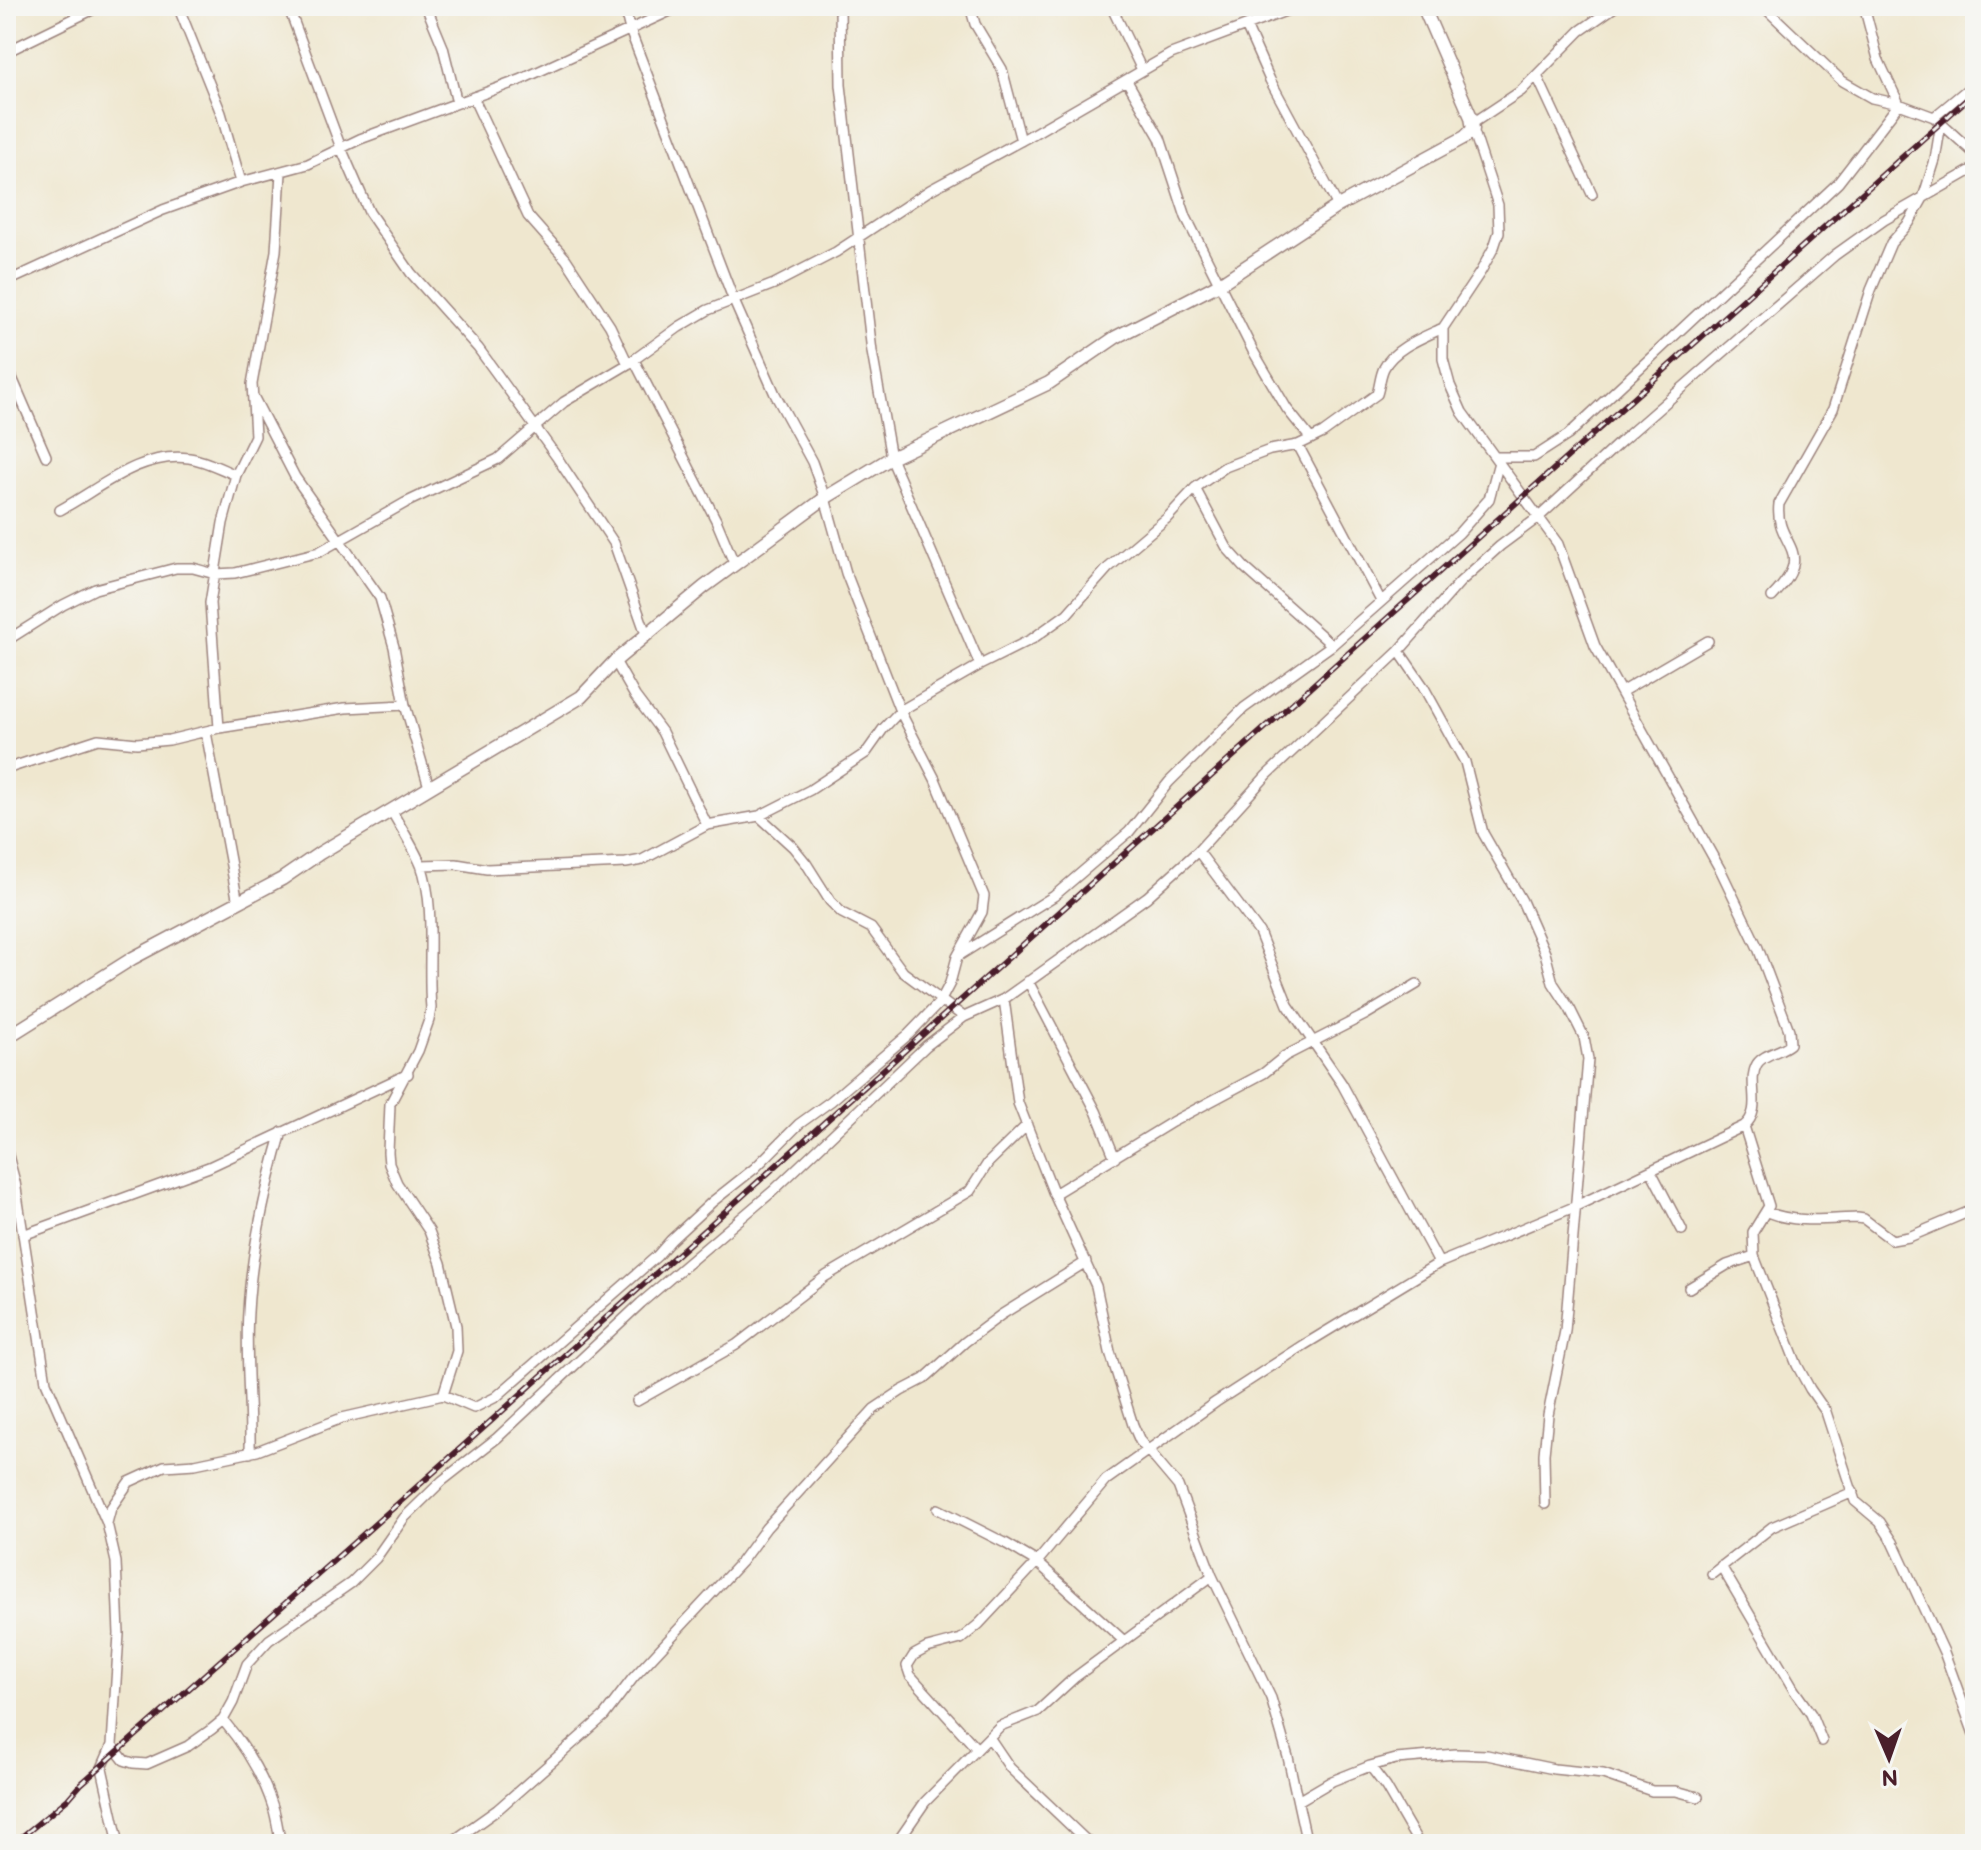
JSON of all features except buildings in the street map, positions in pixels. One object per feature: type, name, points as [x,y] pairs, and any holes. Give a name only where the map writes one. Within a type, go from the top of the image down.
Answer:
[{"type":"street","points":[[6,52],[100,6]]},
{"type":"street","points":[[178,6],[221,113],[241,182]]},
{"type":"street","points":[[288,6],[341,148],[369,212],[411,273],[478,348],[614,543],[646,634]]},
{"type":"street","points":[[426,6],[443,47],[457,103]]},
{"type":"street","points":[[107,1523],[116,1498],[129,1482],[164,1466],[195,1464],[250,1453],[342,1418],[443,1395],[474,1408],[496,1397],[755,1168],[799,1124],[831,1101],[909,1034],[940,1002],[950,983],[957,957],[982,912],[984,896],[935,779],[900,711],[846,573],[812,462],[775,394],[734,301],[630,30],[624,6]]},
{"type":"street","points":[[6,282],[127,225],[241,182],[308,164],[341,148],[520,80],[681,6]]},
{"type":"street","points":[[840,6],[841,85],[872,352],[891,458],[980,665]]},
{"type":"street","points":[[970,6],[975,24],[1002,69],[1021,141]]},
{"type":"street","points":[[1111,6],[1142,70]]},
{"type":"street","points":[[6,641],[95,589],[176,568],[193,568],[215,574],[256,570],[319,552],[405,503],[498,459],[564,402],[631,362],[688,321],[836,252],[930,190],[1171,54],[1299,6]]},
{"type":"street","points":[[421,865],[456,864],[487,869],[626,863],[642,860],[707,825],[759,816],[810,790],[866,753],[900,711],[1032,639],[1067,614],[1108,568],[1167,518],[1195,488],[1225,467],[1311,439],[1372,399],[1377,394],[1387,362],[1412,343],[1443,328],[1481,271],[1499,232],[1498,205],[1473,126],[1423,6]]},
{"type":"street","points":[[6,1038],[133,958],[282,879],[320,853],[581,697],[646,634],[734,563],[825,498],[891,458],[1049,383],[1116,337],[1221,283],[1338,206],[1465,137],[1473,126],[1537,76],[1580,31],[1616,6]]},
{"type":"street","points":[[1763,6],[1842,81],[1872,98],[1899,104],[1938,120],[1975,154]]},
{"type":"street","points":[[1864,6],[1878,59],[1899,104]]},
{"type":"street","points":[[1246,26],[1270,80],[1338,206]]},
{"type":"street","points":[[1537,76],[1592,194]]},
{"type":"street","points":[[1127,81],[1160,138],[1186,217],[1270,382],[1311,439]]},
{"type":"street","points":[[1772,597],[1786,582],[1794,564],[1779,515],[1779,504],[1833,409],[1866,304],[1891,243],[1909,223],[1923,198],[1935,160],[1938,120],[1975,83]]},
{"type":"street","points":[[473,97],[528,216],[566,259],[610,326],[716,520],[734,563]]},
{"type":"street","points":[[1497,460],[1534,457],[1568,435],[1838,183],[1899,104]]},
{"type":"street","points":[[112,1745],[124,1760],[147,1764],[188,1746],[223,1720],[247,1664],[269,1640],[289,1623],[351,1583],[376,1558],[404,1518],[442,1481],[497,1438],[641,1303],[780,1186],[926,1046],[964,1017],[1004,999],[1147,897],[1198,851],[1267,775],[1399,651],[1460,582],[1500,546],[1539,517],[1835,255],[1884,220],[1975,168]]},
{"type":"street","points":[[219,728],[210,603],[223,523],[236,475],[255,436],[252,395],[276,251],[281,173]]},
{"type":"street","points":[[977,1749],[926,1695],[910,1675],[907,1666],[914,1655],[927,1648],[961,1639],[979,1624],[1037,1562],[1106,1480],[1216,1402],[1439,1263],[1574,1207],[1749,1123],[1755,1108],[1754,1072],[1757,1064],[1790,1044],[1789,1030],[1758,948],[1721,871],[1595,646],[1558,544],[1462,412],[1443,359],[1443,328]]},
{"type":"street","points":[[6,364],[46,456]]},
{"type":"street","points":[[252,395],[295,477],[380,598],[405,705],[429,787]]},
{"type":"street","points":[[1298,445],[1381,601]]},
{"type":"street","points":[[60,510],[133,466],[158,461],[190,458],[236,475]]},
{"type":"street","points":[[957,957],[1054,896],[1129,832],[1169,782],[1244,708],[1332,645],[1459,533],[1489,499],[1497,460]]},
{"type":"street","points":[[1195,488],[1227,548],[1244,567],[1332,645]]},
{"type":"street","points":[[1621,692],[1708,641]]},
{"type":"street","points":[[1399,651],[1423,686],[1465,762],[1483,833],[1516,889],[1538,935],[1553,983],[1584,1037],[1588,1059],[1565,1331],[1548,1415],[1544,1454],[1545,1504]]},
{"type":"street","points":[[615,661],[635,696],[662,732],[707,825]]},
{"type":"street","points":[[6,769],[98,739],[137,743],[345,708],[405,705]]},
{"type":"street","points":[[206,732],[238,903]]},
{"type":"street","points":[[391,810],[421,865],[428,908],[431,1008],[408,1074],[390,1104],[389,1164],[397,1183],[429,1231],[441,1263],[456,1326],[457,1351],[443,1395]]},
{"type":"street","points":[[759,816],[806,863],[830,901],[842,913],[871,928],[903,972],[964,1017]]},
{"type":"street","points":[[1198,851],[1259,932],[1288,1005],[1342,1084],[1439,1263]]},
{"type":"street","points":[[1028,981],[1096,1111],[1115,1158]]},
{"type":"street","points":[[1054,1194],[1172,1122],[1264,1073],[1285,1056],[1417,984]]},
{"type":"street","points":[[1004,999],[1015,1088],[1054,1194],[1096,1286],[1110,1352],[1133,1425],[1148,1451],[1178,1486],[1212,1576],[1271,1698],[1307,1844]]},
{"type":"street","points":[[23,1235],[171,1182],[408,1074]]},
{"type":"street","points":[[637,1401],[736,1345],[826,1276],[970,1191],[988,1163],[1027,1125]]},
{"type":"street","points":[[1744,1126],[1768,1198],[1767,1212],[1753,1232],[1754,1256],[1797,1365],[1826,1412],[1859,1506],[1880,1522],[1893,1542],[1944,1652],[1975,1737]]},
{"type":"street","points":[[250,1453],[247,1329],[251,1266],[282,1132]]},
{"type":"street","points":[[6,1148],[15,1182],[46,1382],[107,1523],[116,1562],[119,1634],[112,1745],[102,1768],[119,1844]]},
{"type":"street","points":[[1651,1171],[1682,1230]]},
{"type":"street","points":[[1767,1212],[1783,1219],[1864,1219],[1892,1240],[1909,1237],[1975,1209]]},
{"type":"street","points":[[1689,1288],[1727,1265],[1754,1256]]},
{"type":"street","points":[[449,1844],[497,1810],[604,1716],[633,1678],[741,1562],[766,1528],[874,1409],[924,1379],[1001,1315],[1086,1262]]},
{"type":"street","points":[[1712,1574],[1772,1527],[1853,1492]]},
{"type":"street","points":[[938,1509],[1037,1562],[1123,1640]]},
{"type":"street","points":[[1721,1566],[1811,1714],[1822,1741]]},
{"type":"street","points":[[896,1844],[925,1802],[1000,1726],[1038,1711],[1074,1678],[1212,1576]]},
{"type":"street","points":[[223,1720],[259,1775],[272,1803],[281,1844]]},
{"type":"street","points":[[989,1737],[1010,1768],[1090,1844]]},
{"type":"street","points":[[1298,1801],[1332,1781],[1370,1766],[1428,1755],[1487,1755],[1554,1769],[1603,1774],[1652,1791],[1676,1791],[1698,1797]]},
{"type":"street","points":[[1370,1766],[1419,1844]]},
{"type":"railway","points":[[13,1844],[68,1799],[81,1784],[462,1447],[1975,92]]}]
